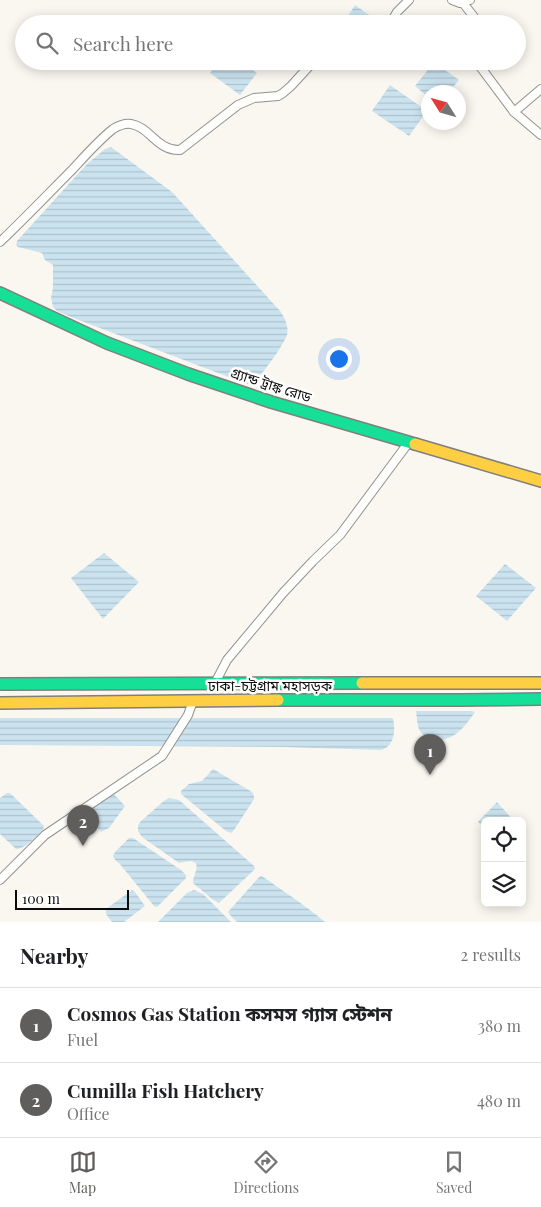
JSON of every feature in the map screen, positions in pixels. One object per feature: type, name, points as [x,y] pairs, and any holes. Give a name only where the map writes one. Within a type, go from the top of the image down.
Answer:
[{"type":"highway","name":"গ্র্যান্ড ট্রাঙ্ক রোড","points":[[0,293],[107,343],[188,374],[271,402],[541,481]]},
{"type":"highway","name":"ঢাকা-চট্টগ্রাম মহাসড়ক","points":[[0,684],[541,683]]},
{"type":"highway","name":"ঢাকা-চট্টগ্রাম মহাসড়ক","points":[[0,703],[541,699]]},
{"type":"street","points":[[395,15],[409,0]]},
{"type":"street","points":[[452,0],[457,2],[467,1],[473,15]]},
{"type":"street","points":[[0,242],[95,146],[122,124],[136,126],[167,149],[180,150],[238,105],[254,98],[278,96],[283,93],[306,70]]},
{"type":"street","points":[[483,70],[514,112],[541,135]]},
{"type":"street","points":[[514,112],[541,89]]},
{"type":"street","points":[[216,683],[227,660],[283,593],[340,535],[409,442]]},
{"type":"street","points":[[0,880],[45,835],[162,756],[188,715],[193,701]]},
{"type":"water","points":[[355,5],[369,15],[349,15]]},
{"type":"water","points":[[212,70],[253,70],[257,73],[240,95],[210,73]]},
{"type":"water","points":[[428,70],[445,70],[459,80],[455,85],[421,85],[421,91],[415,86]]},
{"type":"water","points":[[390,85],[421,107],[421,119],[409,136],[372,111]]},
{"type":"water","points":[[111,147],[172,192],[281,312],[287,326],[287,335],[272,360],[253,382],[247,384],[71,317],[57,311],[53,307],[51,298],[53,265],[45,260],[42,253],[18,247],[16,245],[17,241],[87,164],[105,149]]},
{"type":"water","points":[[104,553],[139,582],[103,619],[71,578]]},
{"type":"water","points":[[505,564],[536,588],[507,621],[476,596]]},
{"type":"water","points":[[416,711],[475,712],[457,733],[448,738],[438,740],[428,738],[420,731]]},
{"type":"water","points":[[0,718],[392,718],[394,728],[393,738],[389,746],[381,750],[283,747],[0,745]]},
{"type":"water","points":[[213,769],[252,792],[254,796],[254,799],[231,833],[181,794],[181,791],[189,784],[202,781]]},
{"type":"water","points":[[112,792],[125,806],[109,828],[101,832],[86,813]]},
{"type":"water","points":[[10,793],[44,826],[43,830],[31,842],[24,847],[16,849],[0,834],[0,798]]},
{"type":"water","points":[[169,798],[179,800],[254,866],[255,869],[219,903],[193,883],[197,867],[194,862],[179,863],[142,837],[138,831],[140,822]]},
{"type":"water","points":[[497,802],[510,817],[483,817]]},
{"type":"water","points":[[129,838],[133,838],[186,875],[186,878],[157,907],[154,906],[113,856]]},
{"type":"water","points":[[260,876],[294,898],[325,922],[237,922],[228,912]]},
{"type":"water","points":[[132,890],[145,906],[124,922],[112,922],[106,914],[106,909]]},
{"type":"water","points":[[194,890],[203,894],[231,922],[158,922],[187,893]]},
{"type":"traffic: fast","points":[[0,293],[107,343],[188,374],[271,402],[415,444]]},
{"type":"traffic: fast","points":[[0,684],[362,683]]},
{"type":"traffic: fast","points":[[278,700],[541,699]]},
{"type":"traffic: slow","points":[[415,444],[541,481]]},
{"type":"traffic: slow","points":[[362,683],[541,683]]},
{"type":"traffic: slow","points":[[0,703],[278,700]]},
{"type":"place","name":"Cosmos Gas Station কসমস গ্যাস স্টেশন","points":[[430,775]]},
{"type":"place","name":"Cumilla Fish Hatchery","points":[[83,846]]}]
